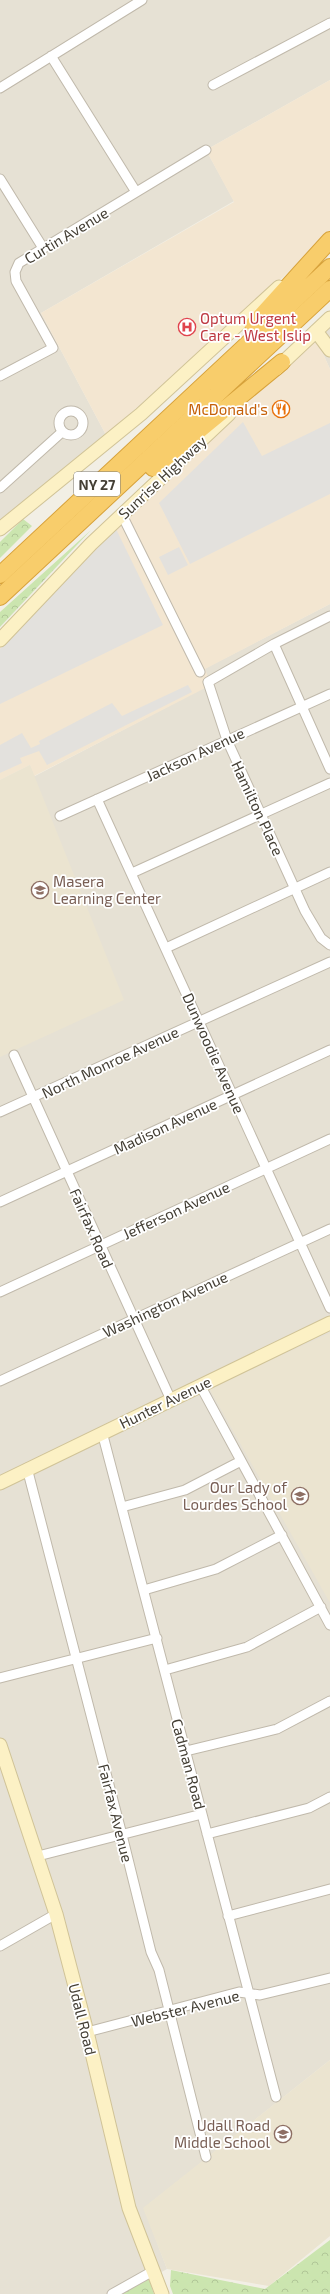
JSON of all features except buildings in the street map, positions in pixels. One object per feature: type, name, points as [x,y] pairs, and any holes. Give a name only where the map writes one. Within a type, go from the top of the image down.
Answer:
[{"type":"highway","points":[[173,413],[330,240]]},
{"type":"highway","name":"NY 27","points":[[0,574],[330,267]]},
{"type":"highway","name":"Sunrise Highway","points":[[0,597],[330,289]]},
{"type":"highway","points":[[87,516],[135,482],[282,362]]},
{"type":"street","points":[[0,88],[142,0]]},
{"type":"street","points":[[213,85],[330,23]]},
{"type":"street","points":[[51,56],[136,192]]},
{"type":"street","name":"Curtin Avenue","points":[[0,376],[53,348],[15,275],[20,263],[206,150]]},
{"type":"street","points":[[0,179],[43,248]]},
{"type":"street","points":[[0,530],[157,400],[330,240]]},
{"type":"street","name":"Sunrise Highway","points":[[0,640],[74,561],[330,318]]},
{"type":"street","points":[[316,331],[330,350]]},
{"type":"street","points":[[0,488],[62,432]]},
{"type":"street","points":[[122,515],[200,672]]},
{"type":"street","points":[[330,616],[274,644],[330,769]]},
{"type":"street","name":"Hamilton Place","points":[[274,644],[208,682],[227,740],[313,927],[321,938],[330,945]]},
{"type":"street","name":"Jackson Avenue","points":[[60,816],[330,694]]},
{"type":"street","points":[[132,874],[330,783]]},
{"type":"street","name":"Dunwoodie Avenue","points":[[97,799],[200,1021],[330,1308]]},
{"type":"street","points":[[166,948],[330,872]]},
{"type":"street","name":"North Monroe Avenue","points":[[0,1112],[330,962]]},
{"type":"street","name":"Madison Avenue","points":[[0,1202],[330,1050]]},
{"type":"street","name":"Fairfax Road","points":[[14,1055],[171,1400]]},
{"type":"street","name":"Jefferson Avenue","points":[[0,1292],[330,1139]]},
{"type":"street","name":"Washington Avenue","points":[[0,1381],[133,1318],[330,1229]]},
{"type":"street","name":"Hunter Avenue","points":[[0,1483],[27,1468],[330,1323]]},
{"type":"street","points":[[200,1385],[330,1625]]},
{"type":"street","name":"Cadman Road","points":[[102,1432],[276,2096]]},
{"type":"street","points":[[122,1507],[186,1490],[241,1461]]},
{"type":"street","name":"Fairfax Avenue","points":[[27,1468],[151,1952],[159,1970],[206,2157]]},
{"type":"street","points":[[144,1590],[216,1569],[282,1535]]},
{"type":"street","points":[[165,1670],[247,1647],[321,1607]]},
{"type":"street","points":[[0,1678],[157,1638]]},
{"type":"street","points":[[186,1751],[277,1729],[330,1701]]},
{"type":"street","name":"Udall Road","points":[[0,1745],[56,1914],[87,2032],[129,2208],[162,2294]]},
{"type":"street","points":[[207,1834],[309,1808],[330,1797]]},
{"type":"street","points":[[38,1856],[202,1814]]},
{"type":"street","points":[[228,1916],[330,1889]]},
{"type":"street","points":[[0,1946],[56,1914]]},
{"type":"street","name":"Webster Avenue","points":[[87,2032],[239,1992],[260,1995],[330,1978]]},
{"type":"street","points":[[112,2294],[153,2271]]},
{"type":"shaded area","points":[[0,0],[330,0],[330,80],[206,150],[234,201],[41,313],[106,435],[0,535]]},
{"type":"shaded area","points":[[330,80],[330,235],[106,435],[41,313],[234,202],[206,150]]},
{"type":"shaded area","points":[[330,325],[330,369],[316,338]]},
{"type":"shaded area","points":[[316,338],[330,369],[330,604],[205,669],[211,685],[34,776],[30,765],[0,780],[0,640],[111,526]]},
{"type":"shaded area","points":[[243,422],[262,456],[330,423],[330,494],[190,564],[159,503]]},
{"type":"shaded area","points":[[116,529],[163,625],[0,704],[0,649]]},
{"type":"shaded area","points":[[179,547],[188,565],[168,575],[159,557]]},
{"type":"shaded area","points":[[330,604],[330,2060],[144,2208],[167,2269],[121,2294],[0,2294],[0,780],[30,765],[35,776],[211,684],[204,669]]},
{"type":"shaded area","points":[[188,685],[192,692],[47,765],[39,751],[20,758],[22,763],[0,773],[0,745],[22,733],[31,748],[40,744],[39,741],[112,703],[122,716]]},
{"type":"shaded area","name":"Masera Learning Center","points":[[30,765],[124,1000],[0,1057],[0,780]]},
{"type":"shaded area","name":"Our Lady of Lourdes School","points":[[330,1333],[330,1603],[209,1388]]},
{"type":"shaded area","name":"Udall Road Middle School","points":[[330,2060],[330,2236],[269,2286],[167,2269],[143,2208]]},
{"type":"green space","points":[[23,519],[32,526],[0,558],[0,542]]},
{"type":"green space","points":[[91,530],[0,627],[0,612]]},
{"type":"green space","points":[[330,2240],[330,2294],[173,2294],[170,2286],[171,2270],[265,2289]]},
{"type":"green space","points":[[149,2279],[154,2294],[121,2294]]},
{"type":"place","name":"Optum Urgent Care - West Islip","points":[[187,327]]},
{"type":"place","name":"McDonald's","points":[[281,409]]},
{"type":"place","name":"Masera Learning Center","points":[[40,890]]},
{"type":"place","name":"Our Lady of Lourdes School","points":[[300,1496]]},
{"type":"place","name":"Udall Road Middle School","points":[[283,2134]]}]
